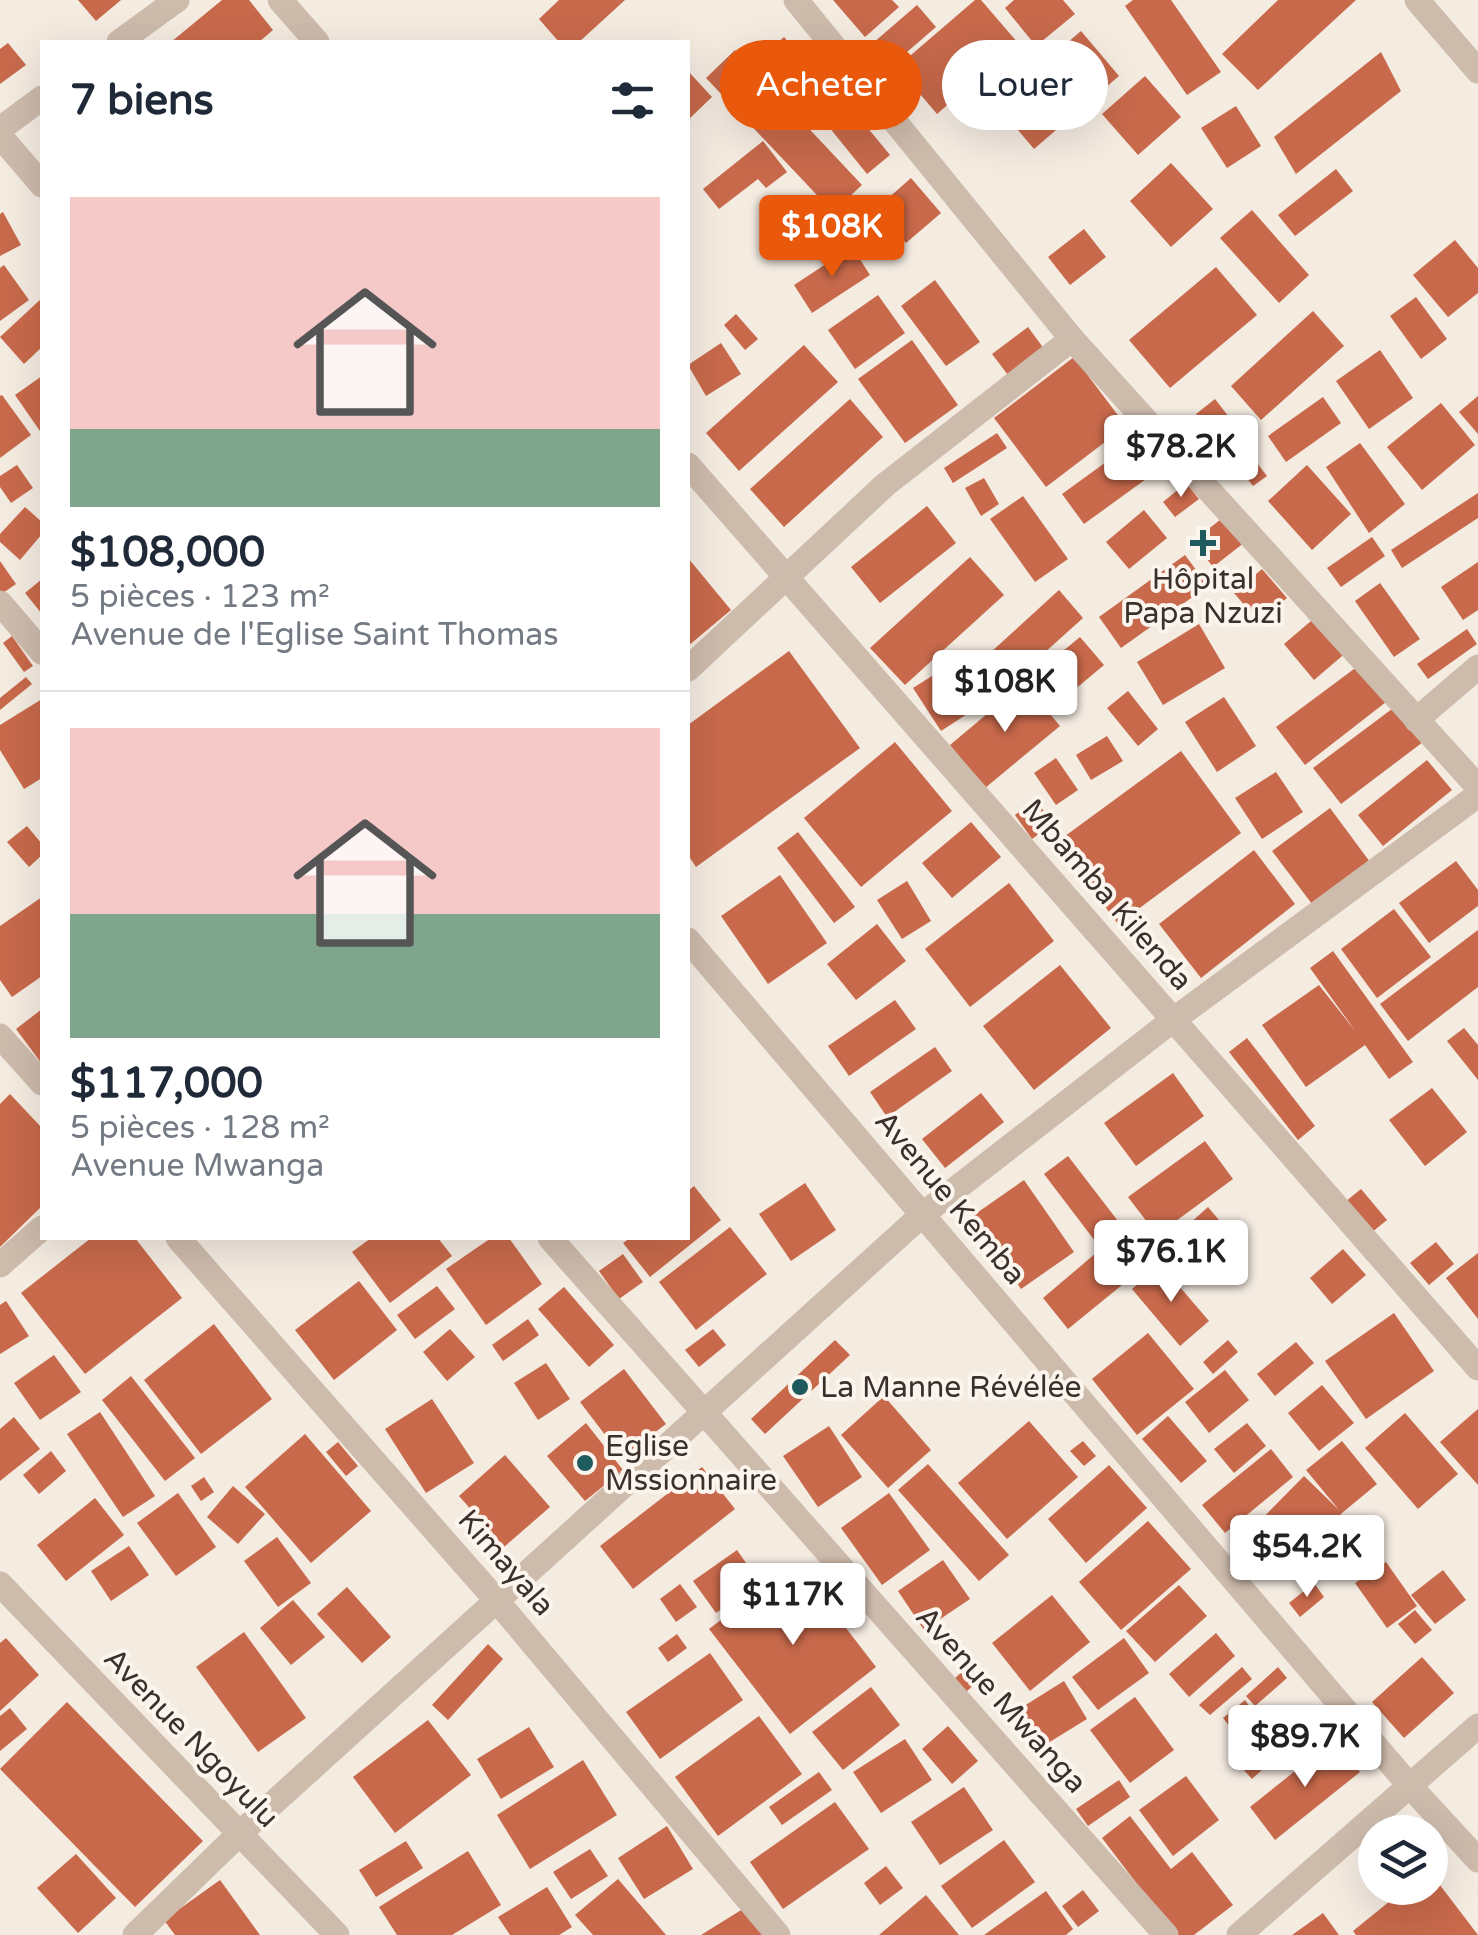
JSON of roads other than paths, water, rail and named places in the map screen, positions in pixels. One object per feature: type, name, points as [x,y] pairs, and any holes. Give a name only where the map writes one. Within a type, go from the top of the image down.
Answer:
[{"type":"street","points":[[121,40],[177,0]]},
{"type":"street","points":[[280,0],[315,40]]},
{"type":"street","points":[[796,0],[1072,339],[1478,787]]},
{"type":"street","points":[[1417,0],[1478,71]]},
{"type":"street","points":[[40,100],[0,132],[40,183]]},
{"type":"street","points":[[690,667],[884,486],[1072,339]]},
{"type":"street","name":"Mbamba Kilenda","points":[[690,467],[1478,1368]]},
{"type":"street","points":[[0,603],[40,650]]},
{"type":"street","points":[[1416,720],[1478,668]]},
{"type":"street","points":[[135,1935],[238,1835],[922,1215],[1173,1020],[1478,795]]},
{"type":"street","name":"Avenue Kemba","points":[[690,942],[1409,1785],[1478,1860]]},
{"type":"street","points":[[0,1036],[40,1082]]},
{"type":"street","points":[[0,1265],[40,1230]]},
{"type":"street","name":"Kimayala","points":[[180,1240],[497,1601],[778,1935]]},
{"type":"street","name":"Avenue Mwanga","points":[[552,1240],[1166,1935]]},
{"type":"street","name":"Avenue Ngoyulu","points":[[0,1584],[337,1935]]},
{"type":"street","points":[[1238,1935],[1478,1726]]},
{"type":"place","name":"Hôpital Papa Nzuzi","points":[[1203,543]]},
{"type":"place","name":"La Manne Révélée","points":[[800,1387]]},
{"type":"place","name":"Eglise Mssionnaire","points":[[585,1463]]}]
